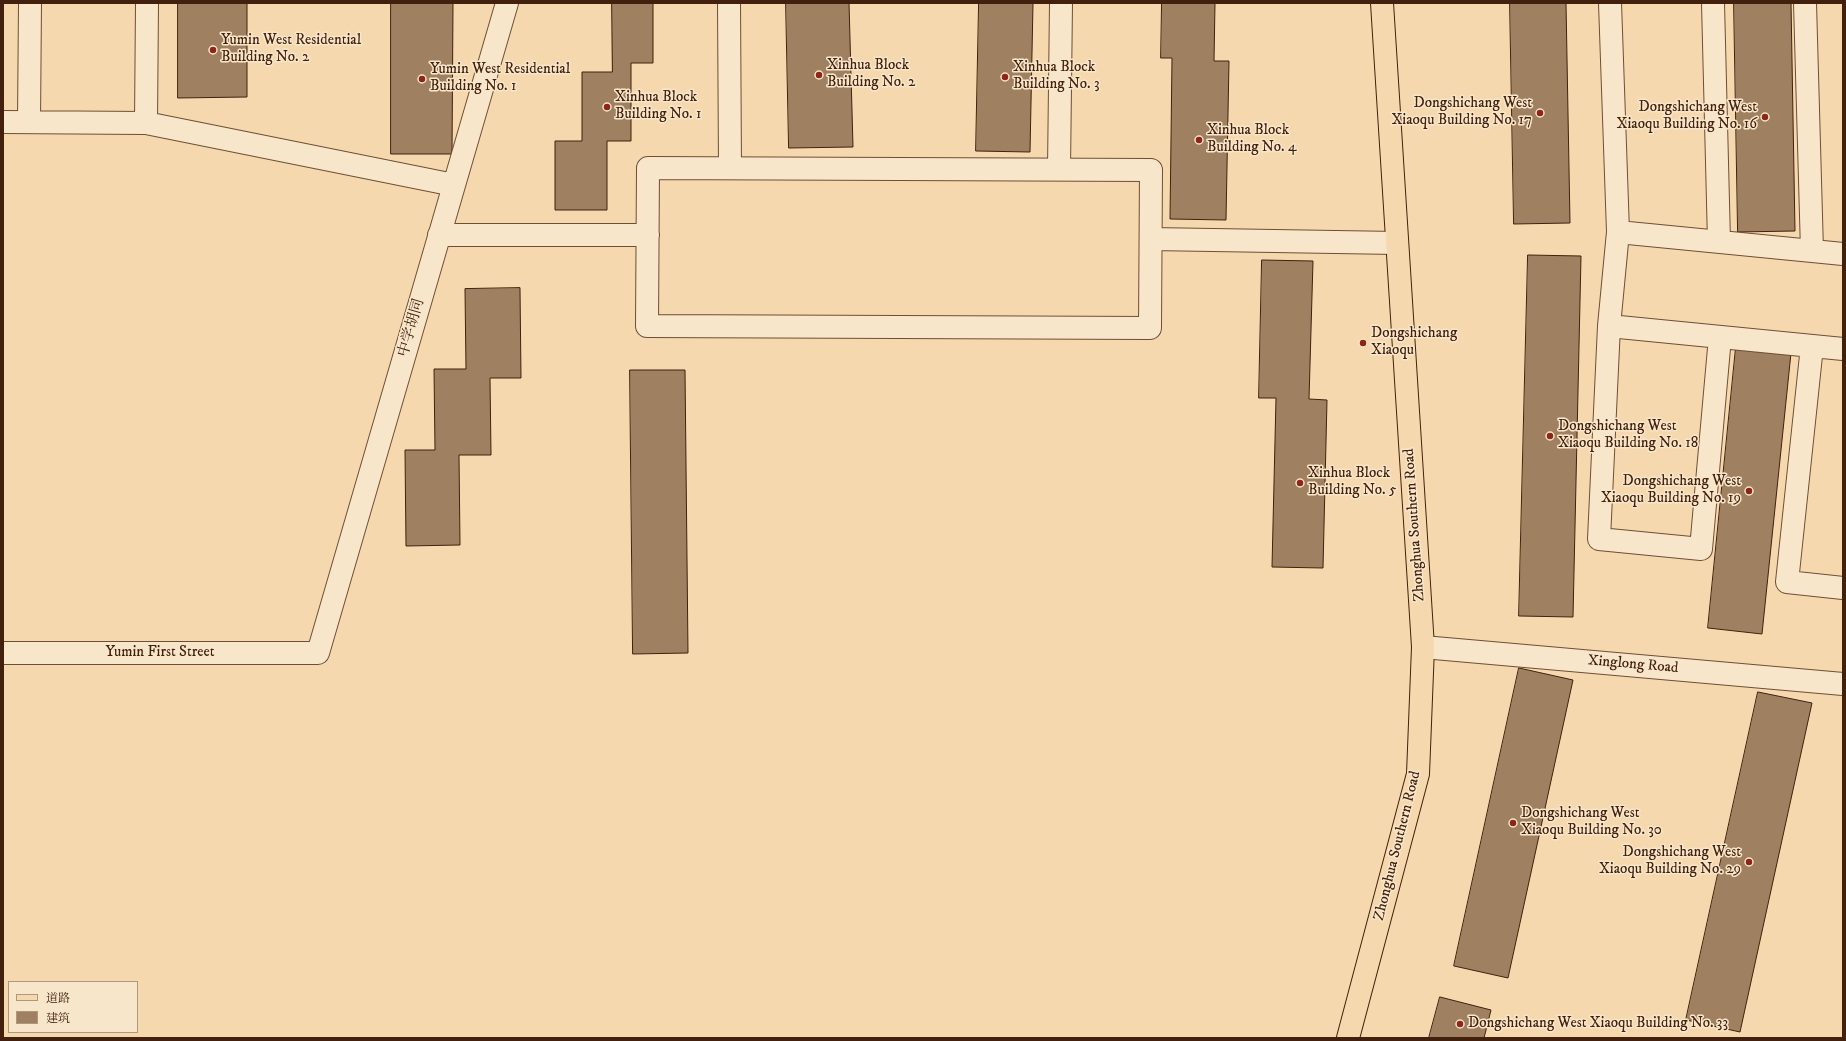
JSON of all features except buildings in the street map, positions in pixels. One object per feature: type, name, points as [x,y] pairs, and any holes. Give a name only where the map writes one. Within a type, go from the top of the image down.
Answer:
[{"type":"main road","name":"Zhonghua Southern Road","points":[[1348,1038],[1418,774],[1423,647],[1382,3]]},
{"type":"street","points":[[29,122],[30,3]]},
{"type":"street","points":[[146,123],[147,3]]},
{"type":"street","name":"中学胡同","points":[[318,653],[507,3]]},
{"type":"street","points":[[729,3],[730,168]]},
{"type":"street","points":[[1059,169],[1061,3]]},
{"type":"street","points":[[1610,3],[1618,232],[1609,326],[1599,538],[1701,549],[1720,337]]},
{"type":"street","points":[[1713,3],[1719,242]]},
{"type":"street","points":[[1806,3],[1812,251]]},
{"type":"street","points":[[3,122],[146,123],[454,185]]},
{"type":"street","points":[[648,168],[1059,169],[1151,170],[1150,328],[647,326],[648,168]]},
{"type":"street","points":[[1618,232],[1843,254]]},
{"type":"street","points":[[439,235],[648,236]]},
{"type":"street","points":[[1151,239],[1397,243]]},
{"type":"street","points":[[1609,326],[1843,349]]},
{"type":"street","points":[[1812,346],[1787,582],[1843,588]]},
{"type":"street","name":"Xinglong Road","points":[[1423,647],[1843,684]]},
{"type":"street","name":"Yumin First Street","points":[[3,653],[318,653]]},
{"type":"place","name":"Yumin West Residential Building No. 2","points":[[213,50]]},
{"type":"place","name":"Xinhua Block Building No. 2","points":[[819,75]]},
{"type":"place","name":"Xinhua Block Building No. 3","points":[[1005,77]]},
{"type":"place","name":"Yumin West Residential Building No. 1","points":[[422,79]]},
{"type":"place","name":"Xinhua Block Building No. 1","points":[[607,107]]},
{"type":"place","name":"Dongshichang West Xiaoqu Building No. 17","points":[[1540,113]]},
{"type":"place","name":"Dongshichang West Xiaoqu Building No. 16","points":[[1765,117]]},
{"type":"place","name":"Xinhua Block Building No. 4","points":[[1199,140]]},
{"type":"place","name":"Dongshichang Xiaoqu","points":[[1363,343]]},
{"type":"place","name":"Dongshichang West Xiaoqu Building No. 18","points":[[1550,436]]},
{"type":"place","name":"Xinhua Block Building No. 5","points":[[1300,483]]},
{"type":"place","name":"Dongshichang West Xiaoqu Building No. 19","points":[[1749,491]]},
{"type":"place","name":"Dongshichang West Xiaoqu Building No. 30","points":[[1513,823]]},
{"type":"place","name":"Dongshichang West Xiaoqu Building No. 29","points":[[1749,862]]},
{"type":"place","name":"Dongshichang West Xiaoqu Building No. 33","points":[[1460,1024]]}]
